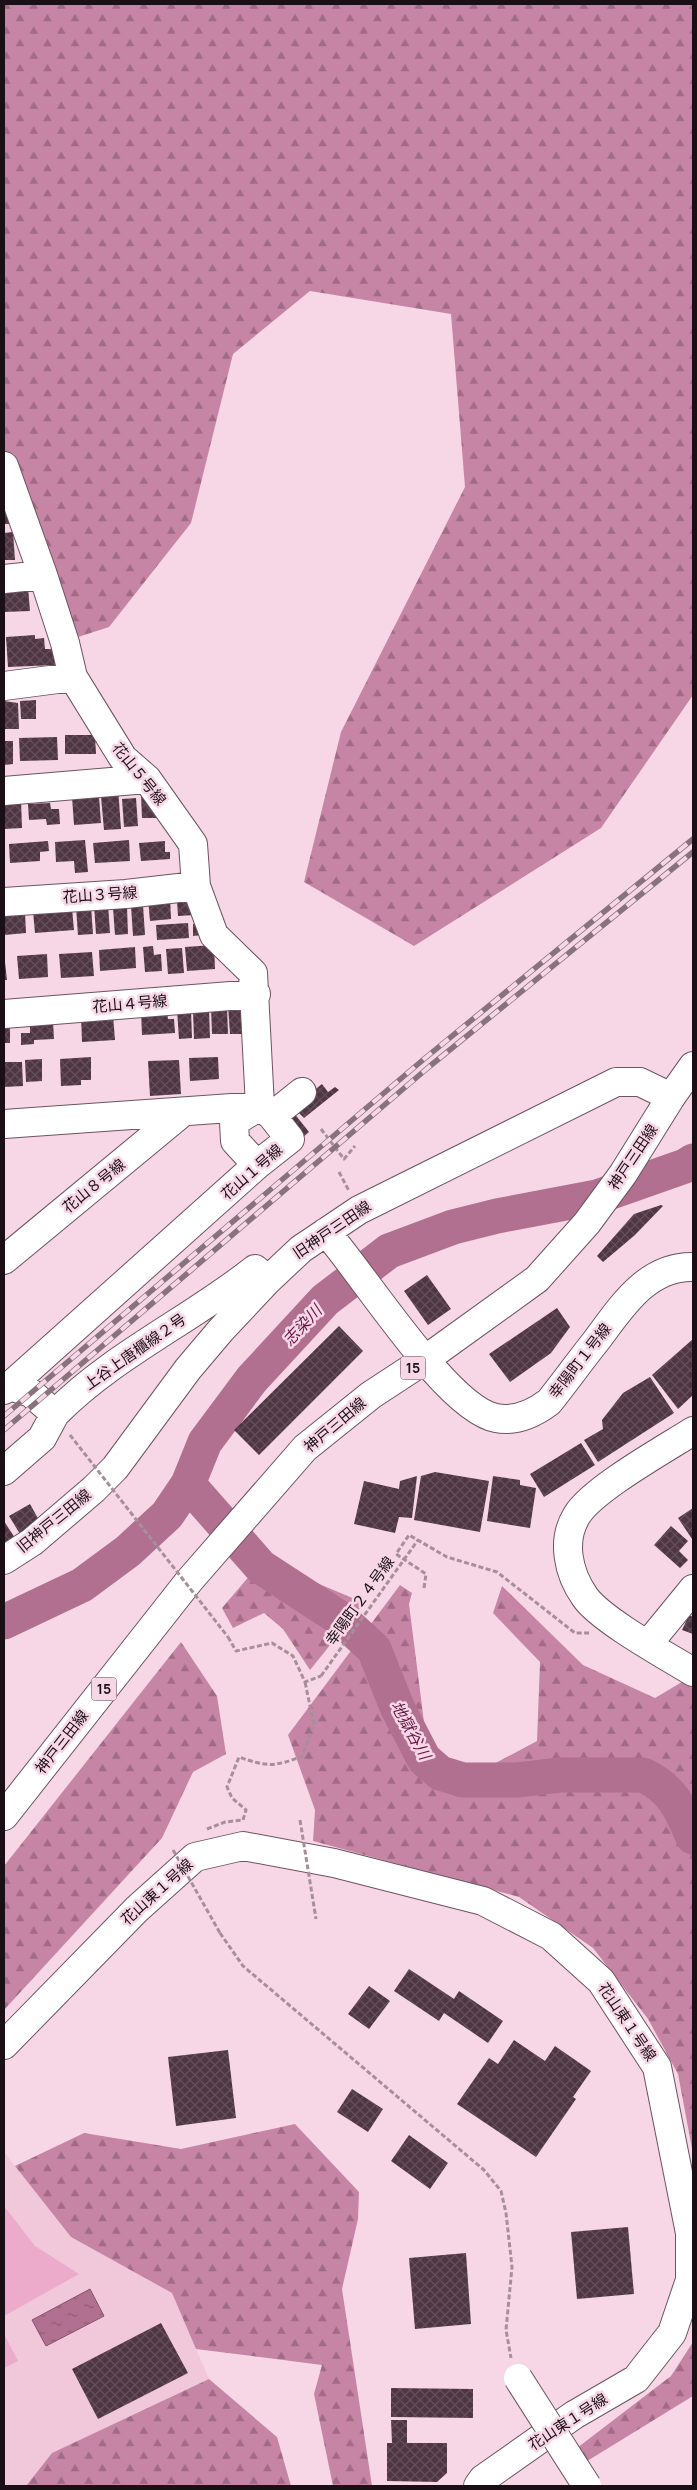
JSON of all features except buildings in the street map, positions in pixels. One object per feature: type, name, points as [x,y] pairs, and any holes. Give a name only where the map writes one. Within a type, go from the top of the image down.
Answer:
[{"type":"street","name":"花山５号線","points":[[4,466],[66,643],[73,677],[123,758],[147,779],[193,844],[196,886],[214,935],[253,973],[266,1111]]},
{"type":"street","points":[[4,579],[43,575]]},
{"type":"street","points":[[4,686],[73,677]]},
{"type":"street","points":[[4,791],[147,779]]},
{"type":"street","name":"花山３号線","points":[[4,902],[126,894],[196,886]]},
{"type":"street","name":"花山４号線","points":[[4,1014],[256,994]]},
{"type":"street","name":"神戸三田線","points":[[4,1816],[205,1563],[305,1448],[371,1395],[426,1359],[537,1279],[587,1223],[623,1174],[671,1097],[693,1066]]},
{"type":"street","name":"旧神戸三田線","points":[[4,1560],[32,1542],[64,1517],[114,1468],[188,1369],[268,1280],[301,1249],[334,1241],[359,1210],[616,1082],[640,1082],[671,1097]]},
{"type":"street","points":[[257,1165],[234,1141],[234,1122],[266,1111],[302,1092]]},
{"type":"street","points":[[4,1124],[183,1112],[266,1111]]},
{"type":"street","name":"花山１号線","points":[[7,1388],[257,1165],[290,1139],[266,1111]]},
{"type":"street","name":"花山８号線","points":[[4,1260],[183,1112]]},
{"type":"street","name":"幸陽町１号線","points":[[334,1241],[371,1291],[453,1391],[477,1410],[496,1418],[513,1419],[532,1415],[548,1402],[632,1294],[668,1269],[693,1267]]},
{"type":"street","name":"上谷上唐櫃線２号","points":[[63,1425],[80,1389],[191,1313],[220,1297],[255,1269],[268,1280]]},
{"type":"street","points":[[4,1471],[42,1438],[63,1425],[31,1394],[7,1388]]},
{"type":"street","points":[[693,1431],[595,1496],[577,1514],[569,1539],[570,1568],[585,1598],[603,1615],[693,1672]]},
{"type":"street","points":[[648,1644],[693,1589]]},
{"type":"street","name":"花山東１号線","points":[[4,2045],[137,1909],[195,1857],[244,1846],[334,1863],[483,1901],[551,1936],[601,1981],[657,2067],[690,2233],[690,2280],[672,2333],[636,2380],[574,2415],[484,2479],[478,2486]]},
{"type":"street","points":[[518,2378],[587,2486]]},
{"type":"path","points":[[321,1129],[344,1159],[354,1146]]},
{"type":"path","points":[[63,1425],[228,1637],[236,1650],[272,1643],[293,1656],[305,1682],[314,1725],[302,1756],[279,1765],[258,1764],[239,1758],[227,1787],[232,1798],[246,1810],[243,1820],[225,1822],[205,1830]]},
{"type":"path","points":[[424,1588],[426,1574],[396,1554],[409,1535],[447,1557],[497,1572],[575,1633],[591,1633],[603,1615]]},
{"type":"path","name":"幸陽町２４号線","points":[[305,1682],[321,1676],[418,1540]]},
{"type":"path","points":[[300,1820],[316,1919]]},
{"type":"path","points":[[181,1845],[173,1850],[220,1933],[243,1966],[484,2170],[501,2191],[506,2213],[512,2267],[506,2330],[509,2351],[518,2378]]},
{"type":"shaded area","points":[[4,2152],[71,2237],[172,2293],[209,2379],[52,2453],[26,2486],[4,2486]]},
{"type":"shaded area","points":[[4,2206],[35,2246],[79,2274],[4,2316]]},
{"type":"shaded area","points":[[4,2334],[18,2361],[4,2368]]},
{"type":"green space","points":[[4,4],[693,4],[693,695],[601,828],[414,946],[304,882],[341,732],[465,487],[451,314],[310,291],[233,354],[191,523],[109,627],[72,639],[14,454],[4,453]]},
{"type":"green space","points":[[263,1560],[364,1603],[310,1670],[283,1629],[264,1613],[233,1628],[222,1608]]},
{"type":"green space","points":[[400,1585],[412,1593],[409,1604],[425,1730],[440,1759],[488,1767],[537,1741],[540,1662],[493,1613],[502,1586],[583,1665],[655,1698],[682,1682],[693,1688],[693,2154],[678,2074],[648,2019],[593,1948],[519,1897],[313,1841],[315,1810],[288,1735]]},
{"type":"green space","points":[[181,1642],[217,1696],[226,1754],[193,1772],[162,1838],[4,2010],[4,1866]]},
{"type":"green space","points":[[295,2124],[359,2192],[358,2219],[342,2289],[372,2486],[333,2486],[314,2394],[322,2365],[196,2349],[172,2293],[71,2237],[15,2166],[84,2133],[181,2149]]},
{"type":"green space","points":[[693,2342],[693,2396],[584,2463],[577,2448],[671,2376]]},
{"type":"green space","points":[[209,2379],[277,2437],[291,2486],[26,2486],[52,2453]]},
{"type":"water","points":[[90,2289],[104,2316],[46,2346],[32,2320]]},
{"type":"waterway","name":"志染川","points":[[4,1622],[82,1585],[128,1551],[167,1515],[188,1484],[205,1442],[252,1379],[325,1300],[389,1251],[453,1227],[497,1216],[597,1197],[685,1166],[693,1161]]},
{"type":"waterway","name":"地獄谷川","points":[[188,1484],[261,1567],[341,1619],[374,1649],[397,1707],[424,1759],[440,1773],[463,1780],[517,1780],[560,1775],[643,1775],[661,1786],[674,1800],[693,1837]]},
{"type":"railway","points":[[4,1416],[424,1059],[693,839]]},
{"type":"railway","points":[[4,1430],[430,1066],[693,852]]}]
